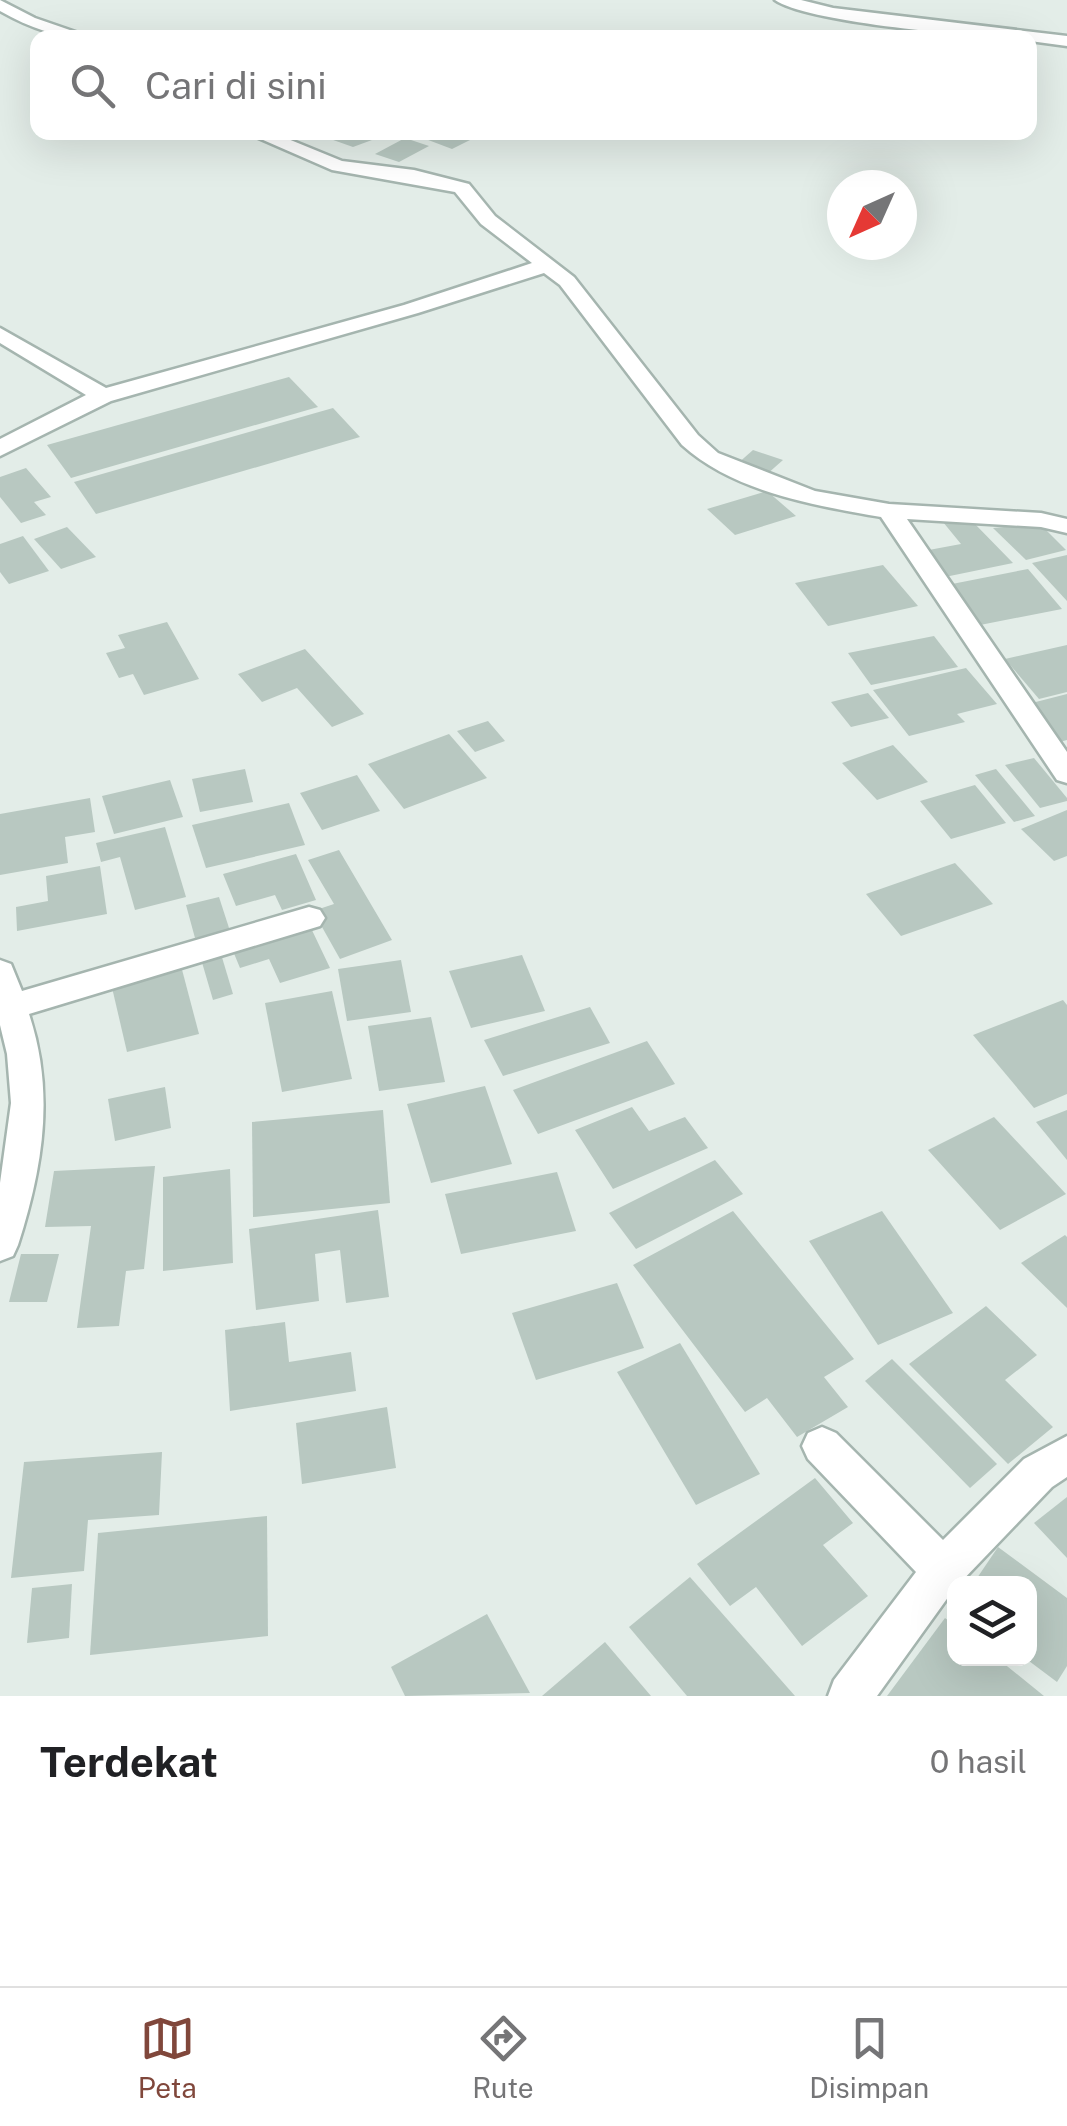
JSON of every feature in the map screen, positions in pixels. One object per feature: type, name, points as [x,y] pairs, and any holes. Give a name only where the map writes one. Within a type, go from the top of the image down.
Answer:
[{"type":"street","points":[[783,0],[833,13],[975,30]]},
{"type":"street","points":[[0,4],[29,21],[59,30]]},
{"type":"street","points":[[1037,37],[1067,41]]},
{"type":"street","points":[[274,140],[338,166],[414,176],[462,188],[488,220],[567,281],[690,440],[710,458],[810,496],[889,511],[1041,520],[1067,526]]},
{"type":"street","points":[[0,449],[61,414],[103,396],[411,309],[548,264]]},
{"type":"street","points":[[0,334],[103,396]]},
{"type":"street","points":[[889,511],[1067,773]]},
{"type":"street","points":[[10,1007],[308,918]]},
{"type":"street","points":[[0,972],[24,1054],[29,1126],[18,1194],[0,1245]]},
{"type":"street","points":[[822,1446],[943,1570]]},
{"type":"street","points":[[855,1693],[943,1570],[1038,1473],[1067,1455]]},
{"type":"building","points":[[333,140],[372,140],[353,147]]},
{"type":"building","points":[[401,140],[429,146],[399,162],[375,154]]},
{"type":"building","points":[[428,140],[470,140],[452,149]]},
{"type":"building","points":[[289,377],[318,407],[71,478],[47,445]]},
{"type":"building","points":[[333,408],[360,437],[96,514],[74,482]]},
{"type":"building","points":[[753,450],[783,460],[766,475],[736,465]]},
{"type":"building","points":[[26,468],[51,497],[34,502],[46,515],[21,523],[0,497],[0,477]]},
{"type":"building","points":[[767,491],[796,516],[735,535],[707,509]]},
{"type":"building","points":[[943,522],[973,522],[1013,563],[940,578],[918,552],[961,544]]},
{"type":"building","points":[[1040,524],[1066,550],[1026,560],[993,528]]},
{"type":"building","points":[[67,527],[96,557],[61,569],[34,539]]},
{"type":"building","points":[[23,536],[49,571],[9,584],[0,572],[0,544]]},
{"type":"building","points":[[1067,555],[1067,601],[1032,563]]},
{"type":"building","points":[[883,565],[918,606],[828,626],[795,583]]},
{"type":"building","points":[[1028,569],[1062,609],[980,625],[947,585]]},
{"type":"building","points":[[167,622],[199,679],[144,695],[133,674],[119,678],[106,653],[125,648],[118,635]]},
{"type":"building","points":[[934,636],[958,667],[871,685],[848,653]]},
{"type":"building","points":[[1067,645],[1067,692],[1039,699],[1005,659]]},
{"type":"building","points":[[305,649],[364,714],[332,727],[297,688],[262,702],[238,674]]},
{"type":"building","points":[[966,668],[997,704],[957,714],[965,722],[909,736],[873,690]]},
{"type":"building","points":[[868,693],[889,718],[851,727],[831,702]]},
{"type":"building","points":[[1067,694],[1067,740],[1056,743],[1024,705]]},
{"type":"building","points":[[488,721],[505,741],[475,752],[457,731]]},
{"type":"building","points":[[449,734],[487,778],[404,809],[368,764]]},
{"type":"building","points":[[893,745],[928,782],[877,800],[842,763]]},
{"type":"building","points":[[1034,758],[1067,801],[1040,808],[1005,765]]},
{"type":"building","points":[[245,769],[253,802],[200,812],[192,779]]},
{"type":"building","points":[[996,769],[1035,816],[1014,822],[975,775]]},
{"type":"building","points":[[357,775],[380,811],[322,830],[300,793]]},
{"type":"building","points":[[170,780],[183,817],[114,834],[102,796]]},
{"type":"building","points":[[975,785],[1006,823],[951,839],[920,801]]},
{"type":"building","points":[[90,798],[95,832],[65,837],[68,863],[0,875],[0,814]]},
{"type":"building","points":[[289,803],[305,845],[206,868],[192,825]]},
{"type":"building","points":[[1067,810],[1067,856],[1054,861],[1021,829]]},
{"type":"building","points":[[165,827],[186,897],[135,910],[120,857],[101,862],[96,843]]},
{"type":"building","points":[[339,850],[392,940],[340,959],[313,911],[334,904],[308,860]]},
{"type":"building","points":[[296,854],[316,900],[282,910],[275,895],[236,906],[223,874]]},
{"type":"building","points":[[955,863],[993,904],[901,936],[866,894]]},
{"type":"building","points":[[100,866],[107,914],[17,931],[16,907],[48,901],[46,876]]},
{"type":"building","points":[[219,897],[230,931],[195,938],[186,905]]},
{"type":"building","points":[[310,926],[330,968],[280,983],[269,959],[240,968],[233,951]]},
{"type":"building","points":[[221,954],[233,994],[213,1000],[201,959]]},
{"type":"building","points":[[522,955],[545,1011],[471,1028],[449,971]]},
{"type":"building","points":[[401,960],[411,1012],[347,1021],[338,969]]},
{"type":"building","points":[[180,962],[199,1034],[127,1052],[110,979]]},
{"type":"building","points":[[332,991],[352,1079],[282,1092],[265,1003]]},
{"type":"building","points":[[1063,1000],[1067,1005],[1067,1094],[1034,1108],[973,1035]]},
{"type":"building","points":[[590,1007],[610,1043],[503,1076],[484,1040]]},
{"type":"building","points":[[431,1017],[445,1082],[379,1091],[368,1026]]},
{"type":"building","points":[[647,1041],[675,1084],[538,1134],[513,1090]]},
{"type":"building","points":[[485,1086],[512,1164],[431,1183],[407,1104]]},
{"type":"building","points":[[165,1087],[171,1128],[115,1141],[108,1099]]},
{"type":"building","points":[[632,1107],[649,1131],[685,1117],[708,1148],[613,1189],[575,1130]]},
{"type":"building","points":[[383,1110],[390,1203],[253,1217],[252,1122]]},
{"type":"building","points":[[1067,1110],[1067,1160],[1036,1122]]},
{"type":"building","points":[[994,1117],[1066,1194],[1000,1230],[928,1150]]},
{"type":"building","points":[[715,1160],[743,1194],[636,1249],[609,1213]]},
{"type":"building","points":[[155,1166],[144,1269],[126,1271],[119,1326],[77,1328],[91,1226],[45,1227],[54,1171]]},
{"type":"building","points":[[230,1169],[233,1263],[163,1271],[163,1177]]},
{"type":"building","points":[[557,1172],[576,1231],[461,1254],[445,1194]]},
{"type":"building","points":[[378,1210],[389,1297],[346,1303],[340,1250],[315,1254],[319,1301],[256,1310],[249,1229]]},
{"type":"building","points":[[733,1211],[854,1359],[824,1377],[848,1407],[797,1437],[767,1398],[745,1412],[633,1265]]},
{"type":"building","points":[[882,1211],[953,1313],[878,1345],[809,1241]]},
{"type":"building","points":[[1067,1237],[1067,1308],[1021,1263]]},
{"type":"building","points":[[21,1254],[59,1254],[47,1302],[9,1302]]},
{"type":"building","points":[[617,1283],[644,1348],[536,1380],[512,1313]]},
{"type":"building","points":[[986,1306],[1037,1355],[1005,1380],[1053,1427],[1008,1464],[909,1364]]},
{"type":"building","points":[[285,1322],[289,1362],[351,1352],[356,1391],[230,1411],[225,1330]]},
{"type":"building","points":[[680,1343],[760,1474],[696,1505],[617,1372]]},
{"type":"building","points":[[892,1359],[997,1464],[970,1488],[865,1381]]},
{"type":"building","points":[[387,1407],[396,1468],[302,1484],[296,1423]]},
{"type":"building","points":[[162,1452],[159,1515],[88,1520],[84,1571],[11,1578],[24,1462]]},
{"type":"building","points":[[815,1478],[853,1523],[823,1545],[868,1596],[802,1646],[756,1587],[730,1606],[697,1564]]},
{"type":"building","points":[[1067,1497],[1067,1558],[1034,1523]]},
{"type":"building","points":[[267,1516],[268,1636],[90,1655],[98,1533]]},
{"type":"building","points":[[998,1547],[1067,1598],[1067,1666],[1057,1682],[1036,1666],[1037,1576],[978,1576]]},
{"type":"building","points":[[690,1577],[795,1696],[687,1696],[629,1627]]},
{"type":"building","points":[[72,1584],[69,1638],[27,1643],[32,1588]]},
{"type":"building","points":[[487,1614],[530,1693],[405,1696],[391,1667]]},
{"type":"building","points":[[945,1618],[947,1666],[1007,1666],[1044,1696],[887,1696]]},
{"type":"building","points":[[605,1642],[651,1696],[542,1696]]}]
